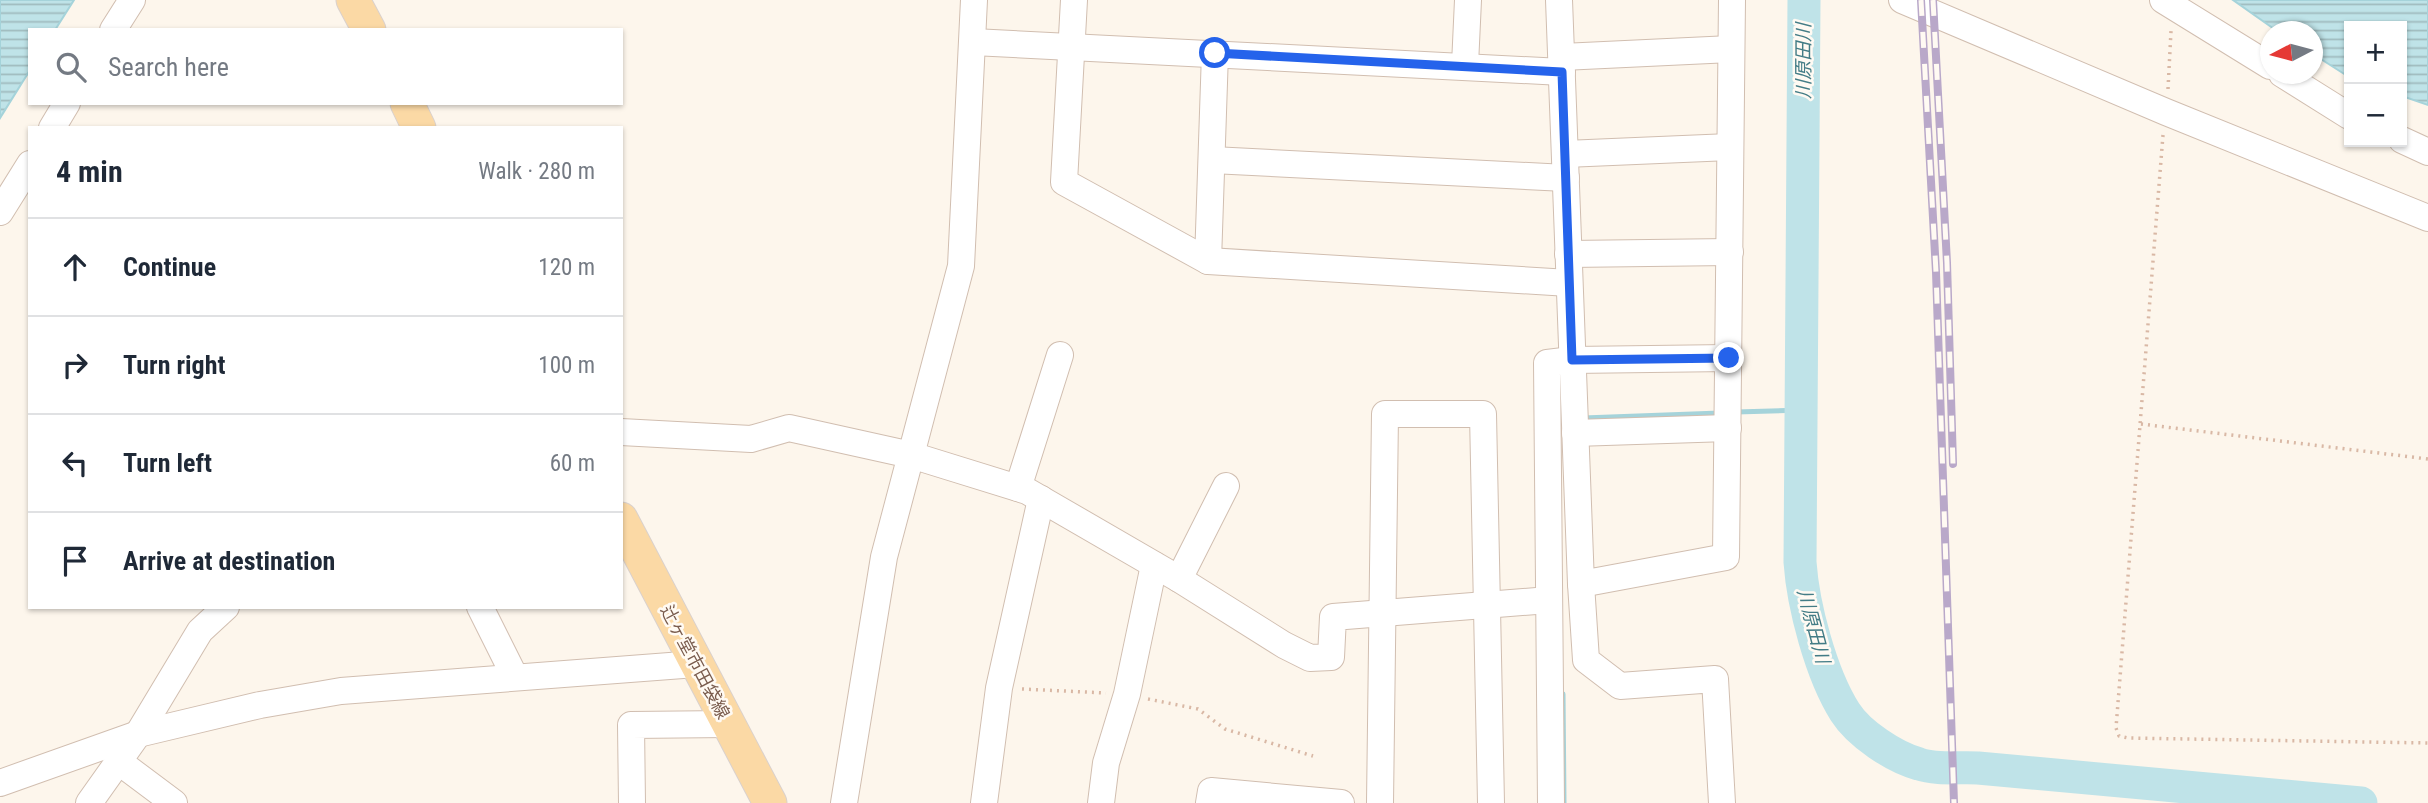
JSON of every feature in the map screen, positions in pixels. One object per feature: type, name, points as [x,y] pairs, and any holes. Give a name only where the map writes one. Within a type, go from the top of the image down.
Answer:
[{"type":"main road","points":[[353,0],[368,28]]},
{"type":"main road","points":[[408,105],[418,126]]},
{"type":"main road","name":"辻ヶ堂市田袋線","points":[[623,523],[770,803]]},
{"type":"street","points":[[114,28],[132,0]]},
{"type":"street","points":[[844,803],[884,557],[961,266],[974,0]]},
{"type":"street","points":[[1074,0],[1064,182],[1208,261],[1569,283]]},
{"type":"street","points":[[1465,65],[1468,0]]},
{"type":"street","points":[[1559,0],[1586,660],[1620,686],[1715,679],[1722,803]]},
{"type":"street","points":[[1581,584],[1726,557],[1732,0]]},
{"type":"street","points":[[1902,0],[2166,112],[2428,218]]},
{"type":"street","points":[[2168,4],[2260,60]]},
{"type":"street","points":[[973,42],[1465,65],[1562,64],[1731,49]]},
{"type":"street","points":[[1208,261],[1215,53]]},
{"type":"street","points":[[2298,84],[2344,113]]},
{"type":"street","points":[[53,126],[67,105]]},
{"type":"street","points":[[2407,142],[2428,152]]},
{"type":"street","points":[[1212,160],[1566,166],[1730,147]]},
{"type":"street","points":[[0,212],[28,167]]},
{"type":"street","points":[[1568,254],[1730,252]]},
{"type":"street","points":[[984,803],[1029,494],[1059,355]]},
{"type":"street","points":[[1551,803],[1547,363],[1572,360],[1729,358]]},
{"type":"street","points":[[1380,803],[1385,414],[1483,414],[1491,803]]},
{"type":"street","points":[[623,432],[751,439],[789,428],[911,456],[1029,494],[1180,579],[1284,645],[1310,658],[1331,657],[1333,617],[1549,600]]},
{"type":"street","points":[[1575,433],[1728,428]]},
{"type":"street","points":[[1180,579],[1226,486]]},
{"type":"street","points":[[1101,803],[1107,763],[1127,694],[1154,565]]},
{"type":"street","points":[[89,803],[138,734],[200,631],[224,609]]},
{"type":"street","points":[[481,609],[515,677]]},
{"type":"street","points":[[0,783],[138,734],[260,705],[341,691],[696,664]]},
{"type":"street","points":[[632,803],[631,725],[728,724]]},
{"type":"street","points":[[118,761],[174,803]]},
{"type":"street","points":[[1209,803],[1211,791],[1341,803]]},
{"type":"path","points":[[2168,4],[2166,112],[2116,728],[2119,736],[2128,738],[2428,743]]},
{"type":"path","points":[[2141,424],[2428,460]]},
{"type":"path","points":[[999,688],[1127,694],[1198,709],[1225,729],[1313,756]]},
{"type":"water","points":[[0,0],[74,0],[56,28],[28,28],[28,73],[0,118]]},
{"type":"water","points":[[2233,0],[2428,0],[2428,105],[2407,98],[2407,21],[2344,21],[2344,74],[2323,60],[2323,21],[2263,21]]},
{"type":"waterway","name":"川原田川","points":[[1804,0],[1800,562],[1805,599],[1815,639],[1828,679],[1845,712],[1878,744],[1909,761],[1926,766],[1978,768],[2361,803]]},
{"type":"waterway","points":[[1736,412],[1802,410]]},
{"type":"waterway","points":[[1583,418],[1720,413]]},
{"type":"waterway","points":[[1563,694],[1564,803]]},
{"type":"railway","points":[[1921,0],[1936,272],[1954,803]]},
{"type":"railway","points":[[1933,0],[1947,263],[1953,464]]},
{"type":"route","points":[[1215,53],[1562,72],[1572,360],[1729,358]]}]
